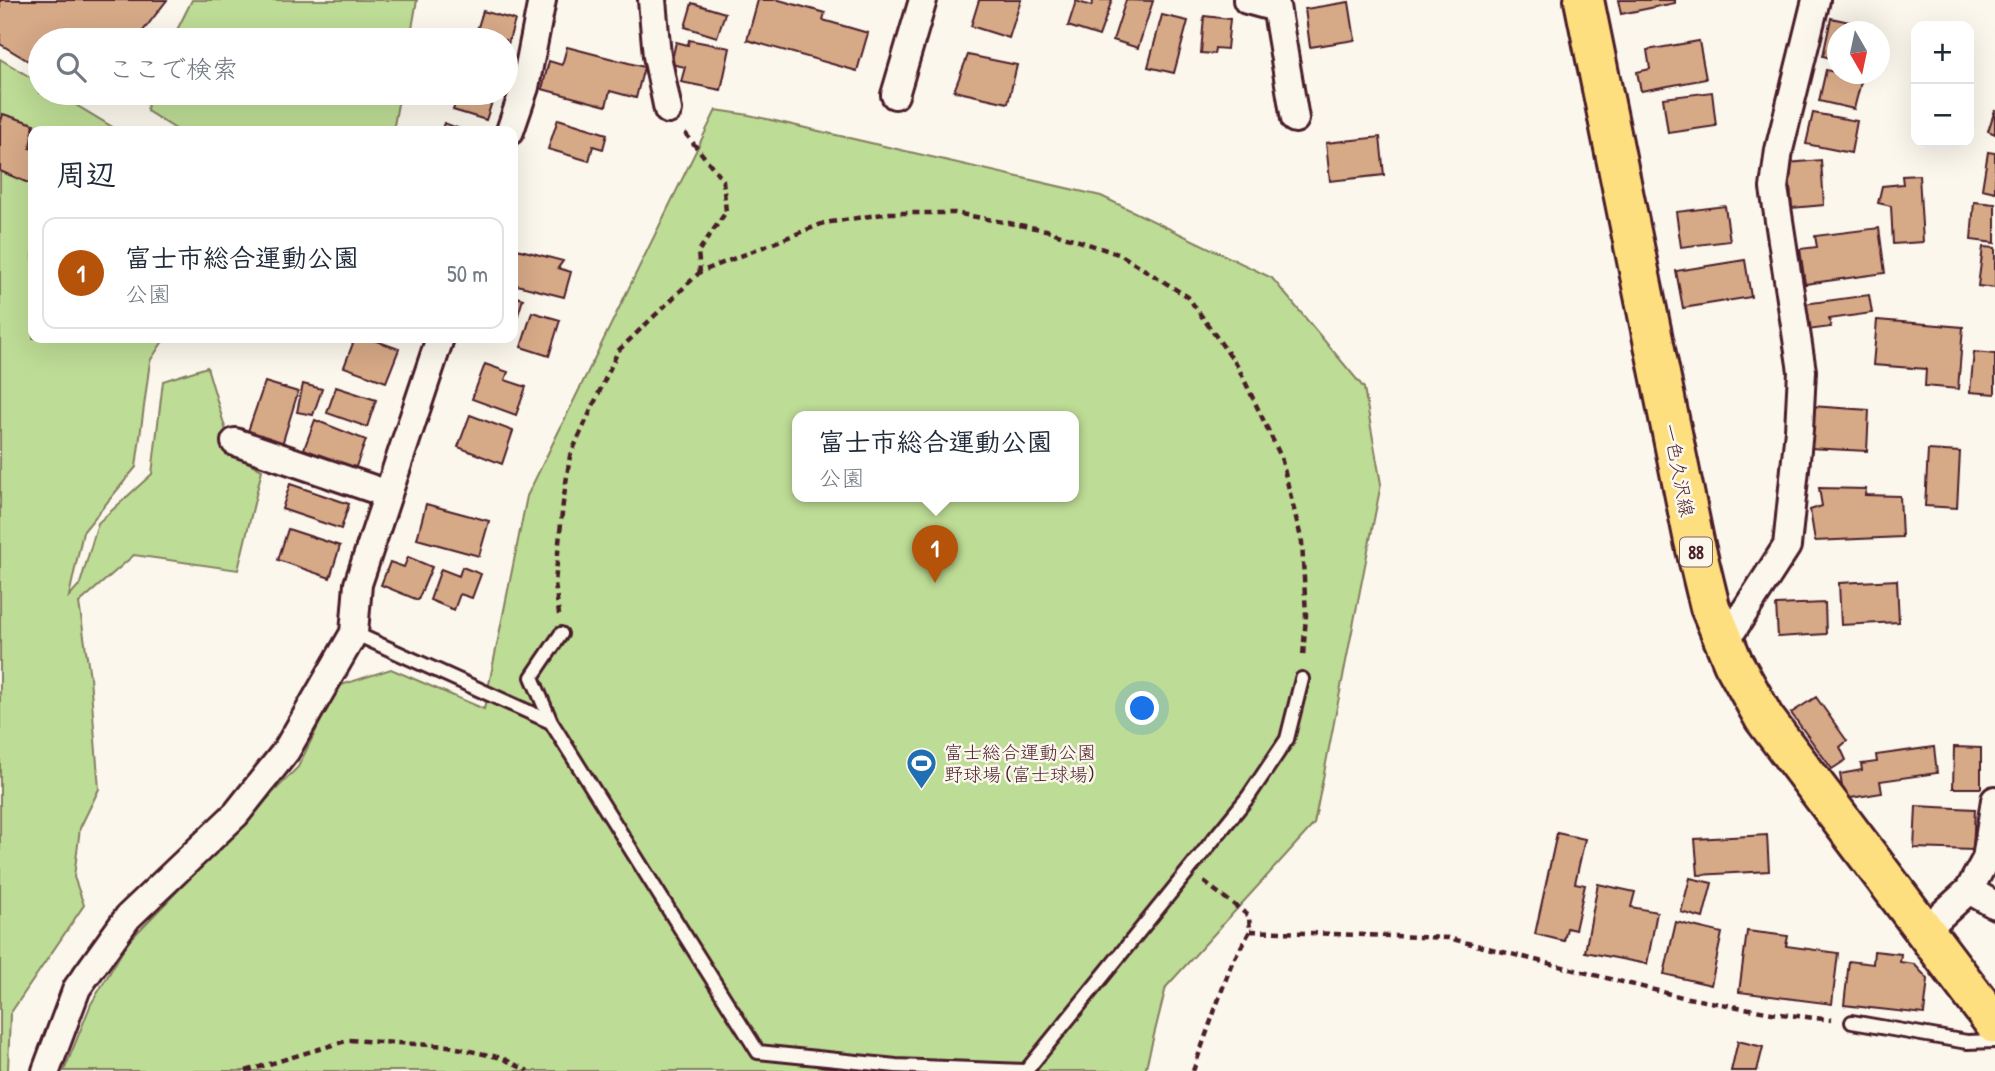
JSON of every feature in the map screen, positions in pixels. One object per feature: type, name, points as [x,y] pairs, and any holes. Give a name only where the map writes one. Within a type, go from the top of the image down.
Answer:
[{"type":"main road","name":"一色久沢線","points":[[1584,0],[1694,541],[1710,607],[1763,718],[1995,1024]]},
{"type":"street","points":[[512,126],[525,87],[542,0]]},
{"type":"street","points":[[652,0],[657,57],[668,110]]},
{"type":"street","points":[[895,95],[923,0]]},
{"type":"street","points":[[1247,0],[1276,4],[1295,119]]},
{"type":"street","points":[[1725,642],[1787,546],[1802,371],[1774,188],[1779,150],[1816,0]]},
{"type":"street","points":[[46,1071],[77,988],[128,918],[236,814],[286,751],[354,633],[358,584],[438,343]]},
{"type":"street","points":[[235,442],[388,494]]},
{"type":"street","points":[[1924,930],[1969,890],[1986,859],[1995,800]]},
{"type":"street","points":[[1969,890],[1995,905]]},
{"type":"lane","points":[[354,633],[551,722]]},
{"type":"lane","points":[[561,634],[532,677],[551,722],[758,1052],[895,1069],[1025,1071],[1248,797],[1287,739],[1302,679]]},
{"type":"lane","points":[[1852,1022],[1967,1042],[1995,1041]]},
{"type":"path","points":[[668,110],[723,180],[726,212],[698,252],[700,272]]},
{"type":"path","points":[[561,634],[555,583],[570,456],[618,351],[700,272],[824,223],[890,213],[955,214],[1046,230],[1121,255],[1188,297],[1238,367],[1281,457],[1302,542],[1306,615],[1302,679]]},
{"type":"path","points":[[1189,870],[1249,916],[1250,931],[1231,964],[1193,1071]]},
{"type":"path","points":[[1250,931],[1448,938],[1682,997],[1772,1013],[1852,1022]]},
{"type":"path","points":[[246,1071],[349,1040],[448,1046],[502,1058],[528,1071]]},
{"type":"green space","points":[[192,0],[417,0],[412,28],[178,28]]},
{"type":"green space","points":[[0,59],[28,76],[28,105],[76,105],[111,126],[28,126],[28,343],[162,343],[150,361],[136,467],[83,532],[69,596],[80,584],[98,523],[152,474],[163,381],[207,367],[233,454],[262,470],[238,570],[134,555],[79,603],[90,677],[99,789],[80,828],[74,877],[84,905],[10,1014],[8,1071],[0,1071]]},
{"type":"green space","points":[[148,105],[398,105],[394,126],[171,126],[147,111]]},
{"type":"green space","points":[[716,110],[749,115],[1101,196],[1272,278],[1364,388],[1381,484],[1314,824],[1166,987],[1145,1071],[64,1071],[91,1004],[128,942],[298,767],[338,686],[391,669],[484,709],[527,496]]},
{"type":"building","points":[[0,0],[167,0],[145,28],[28,28],[28,61],[0,44]]},
{"type":"building","points":[[758,0],[779,0],[825,13],[823,20],[868,33],[857,71],[747,40]]},
{"type":"building","points":[[979,0],[1021,0],[1009,38],[971,26]]},
{"type":"building","points":[[1094,0],[1112,0],[1099,36],[1068,26],[1076,1],[1091,6]]},
{"type":"building","points":[[1126,0],[1153,1],[1138,48],[1113,40]]},
{"type":"building","points":[[1618,0],[1675,0],[1675,3],[1621,14]]},
{"type":"building","points":[[1349,2],[1355,40],[1310,47],[1305,9]]},
{"type":"building","points":[[692,3],[725,13],[717,37],[685,27]]},
{"type":"building","points":[[483,11],[515,20],[513,28],[478,28]]},
{"type":"building","points":[[1162,15],[1188,21],[1174,73],[1148,67]]},
{"type":"building","points":[[1204,16],[1230,19],[1227,49],[1215,48],[1214,54],[1201,53]]},
{"type":"building","points":[[1827,37],[1827,57],[1823,56]]},
{"type":"building","points":[[689,40],[730,48],[721,90],[681,82],[685,67],[671,64],[676,42],[688,45]]},
{"type":"building","points":[[1699,41],[1706,79],[1641,91],[1637,72],[1650,69],[1647,50]]},
{"type":"building","points":[[567,47],[644,67],[636,98],[610,91],[606,106],[542,89],[549,61],[562,65]]},
{"type":"building","points":[[968,55],[1017,65],[1008,103],[954,91]]},
{"type":"building","points":[[1826,70],[1827,84],[1860,84],[1854,109],[1819,101]]},
{"type":"building","points":[[1712,92],[1716,126],[1668,133],[1663,98]]},
{"type":"building","points":[[455,105],[491,105],[486,120],[453,110]]},
{"type":"building","points":[[1995,110],[1995,134],[1988,131]]},
{"type":"building","points":[[1813,113],[1857,121],[1851,153],[1806,144]]},
{"type":"building","points":[[3,114],[34,124],[28,126],[28,183],[0,171],[0,125]]},
{"type":"building","points":[[558,119],[607,134],[603,149],[593,146],[589,161],[548,149]]},
{"type":"building","points":[[1380,137],[1384,175],[1330,181],[1326,143]]},
{"type":"building","points":[[1988,152],[1995,153],[1995,192],[1982,189]]},
{"type":"building","points":[[1821,160],[1824,205],[1792,208],[1788,163]]},
{"type":"building","points":[[1919,175],[1923,242],[1893,244],[1891,206],[1878,203],[1882,186],[1903,184],[1902,176]]},
{"type":"building","points":[[1974,202],[1995,204],[1995,243],[1971,240]]},
{"type":"building","points":[[1725,206],[1730,241],[1681,247],[1676,212]]},
{"type":"building","points":[[1879,228],[1885,273],[1805,284],[1800,249],[1817,247],[1815,236]]},
{"type":"building","points":[[1983,247],[1995,248],[1995,288],[1978,286]]},
{"type":"building","points":[[518,249],[563,261],[558,268],[571,272],[564,297],[518,285]]},
{"type":"building","points":[[1745,260],[1751,297],[1683,308],[1676,271]]},
{"type":"building","points":[[1869,295],[1872,313],[1829,319],[1831,327],[1808,330],[1804,304]]},
{"type":"building","points":[[518,298],[523,299],[518,315]]},
{"type":"building","points":[[532,312],[560,320],[549,356],[521,347]]},
{"type":"building","points":[[1877,320],[1963,327],[1958,389],[1925,386],[1926,369],[1873,365]]},
{"type":"building","points":[[353,343],[382,343],[399,349],[386,382],[344,367]]},
{"type":"building","points":[[1974,352],[1995,354],[1995,394],[1970,392]]},
{"type":"building","points":[[485,364],[508,372],[505,380],[526,387],[516,415],[472,399]]},
{"type":"building","points":[[265,382],[298,392],[281,448],[246,437]]},
{"type":"building","points":[[303,384],[322,389],[313,415],[297,412]]},
{"type":"building","points":[[336,387],[376,400],[367,427],[327,413]]},
{"type":"building","points":[[1811,406],[1869,410],[1867,451],[1809,448]]},
{"type":"building","points":[[470,415],[513,431],[502,464],[458,447]]},
{"type":"building","points":[[315,420],[366,440],[355,469],[304,449]]},
{"type":"building","points":[[1928,450],[1960,452],[1957,508],[1925,506]]},
{"type":"building","points":[[290,484],[349,504],[341,529],[282,509]]},
{"type":"building","points":[[1819,488],[1866,489],[1865,495],[1900,496],[1902,537],[1815,541],[1810,510],[1822,506]]},
{"type":"building","points":[[426,504],[489,521],[479,556],[417,539]]},
{"type":"building","points":[[288,529],[340,546],[330,578],[278,560]]},
{"type":"building","points":[[408,557],[432,567],[418,600],[381,585],[390,562],[404,567]]},
{"type":"building","points":[[462,567],[481,574],[472,598],[460,594],[454,610],[430,600],[441,569],[459,576]]},
{"type":"building","points":[[1897,580],[1899,622],[1841,625],[1839,583]]},
{"type":"building","points":[[1825,603],[1826,634],[1778,637],[1776,605]]},
{"type":"building","points":[[1816,697],[1847,741],[1840,747],[1846,760],[1832,769],[1791,713]]},
{"type":"building","points":[[1934,747],[1937,773],[1880,781],[1882,793],[1844,799],[1840,774],[1862,770],[1861,764],[1877,762],[1876,755]]},
{"type":"building","points":[[1954,747],[1981,748],[1981,788],[1953,788]]},
{"type":"building","points":[[1916,806],[1975,809],[1973,850],[1914,848]]},
{"type":"building","points":[[1557,833],[1585,839],[1575,883],[1585,885],[1575,930],[1567,928],[1564,941],[1535,934]]},
{"type":"building","points":[[1767,835],[1769,871],[1698,875],[1695,839]]},
{"type":"building","points":[[1690,878],[1712,883],[1703,918],[1681,912]]},
{"type":"building","points":[[1598,884],[1635,892],[1631,907],[1657,912],[1647,964],[1585,952]]},
{"type":"building","points":[[1676,922],[1722,933],[1711,985],[1664,974]]},
{"type":"building","points":[[1747,931],[1788,936],[1786,946],[1838,953],[1832,1004],[1739,992]]},
{"type":"building","points":[[1874,951],[1901,954],[1900,962],[1914,964],[1928,979],[1924,1014],[1844,1005],[1849,961],[1873,964]]},
{"type":"building","points":[[1738,1041],[1763,1047],[1757,1071],[1731,1071]]},
{"type":"place","name":"富士市総合運動公園","points":[[935,583]]},
{"type":"place","name":"富士総合運動公園 野球場 (富士球場)","points":[[921,790]]}]
